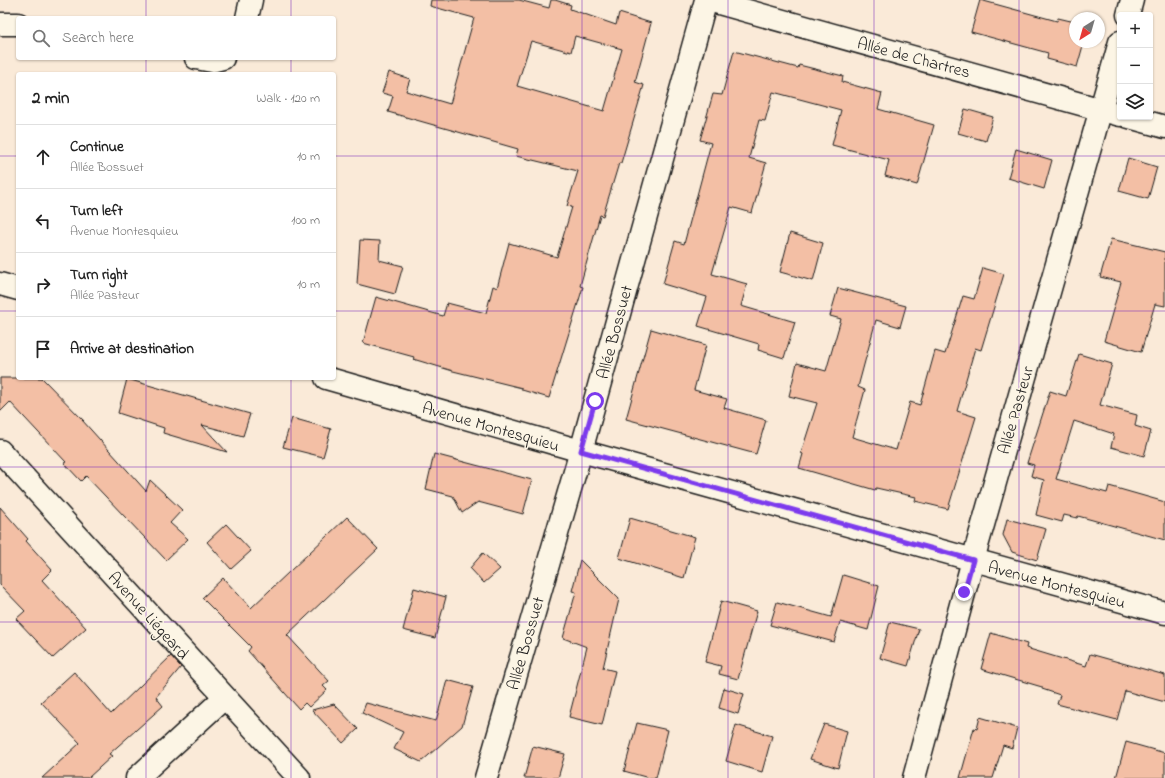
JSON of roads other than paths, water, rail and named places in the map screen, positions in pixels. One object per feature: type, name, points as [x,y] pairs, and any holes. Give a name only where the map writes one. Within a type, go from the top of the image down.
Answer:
[{"type":"street","points":[[247,16],[251,0]]},
{"type":"street","name":"Allée de Chartres","points":[[707,0],[1111,112]]},
{"type":"street","name":"Allée Bossuet","points":[[486,778],[581,451],[707,0]]},
{"type":"street","points":[[1129,12],[1132,0]]},
{"type":"street","points":[[0,24],[16,24]]},
{"type":"street","name":"Allée Pasteur","points":[[914,778],[973,560],[1111,112],[1119,48]]},
{"type":"street","points":[[1140,120],[1165,127]]},
{"type":"street","points":[[0,284],[16,288]]},
{"type":"street","name":"Avenue Montesquieu","points":[[333,380],[581,451],[1165,613]]},
{"type":"street","name":"Avenue Liégeard","points":[[0,451],[224,698],[299,778]]},
{"type":"street","points":[[137,778],[224,698]]}]
